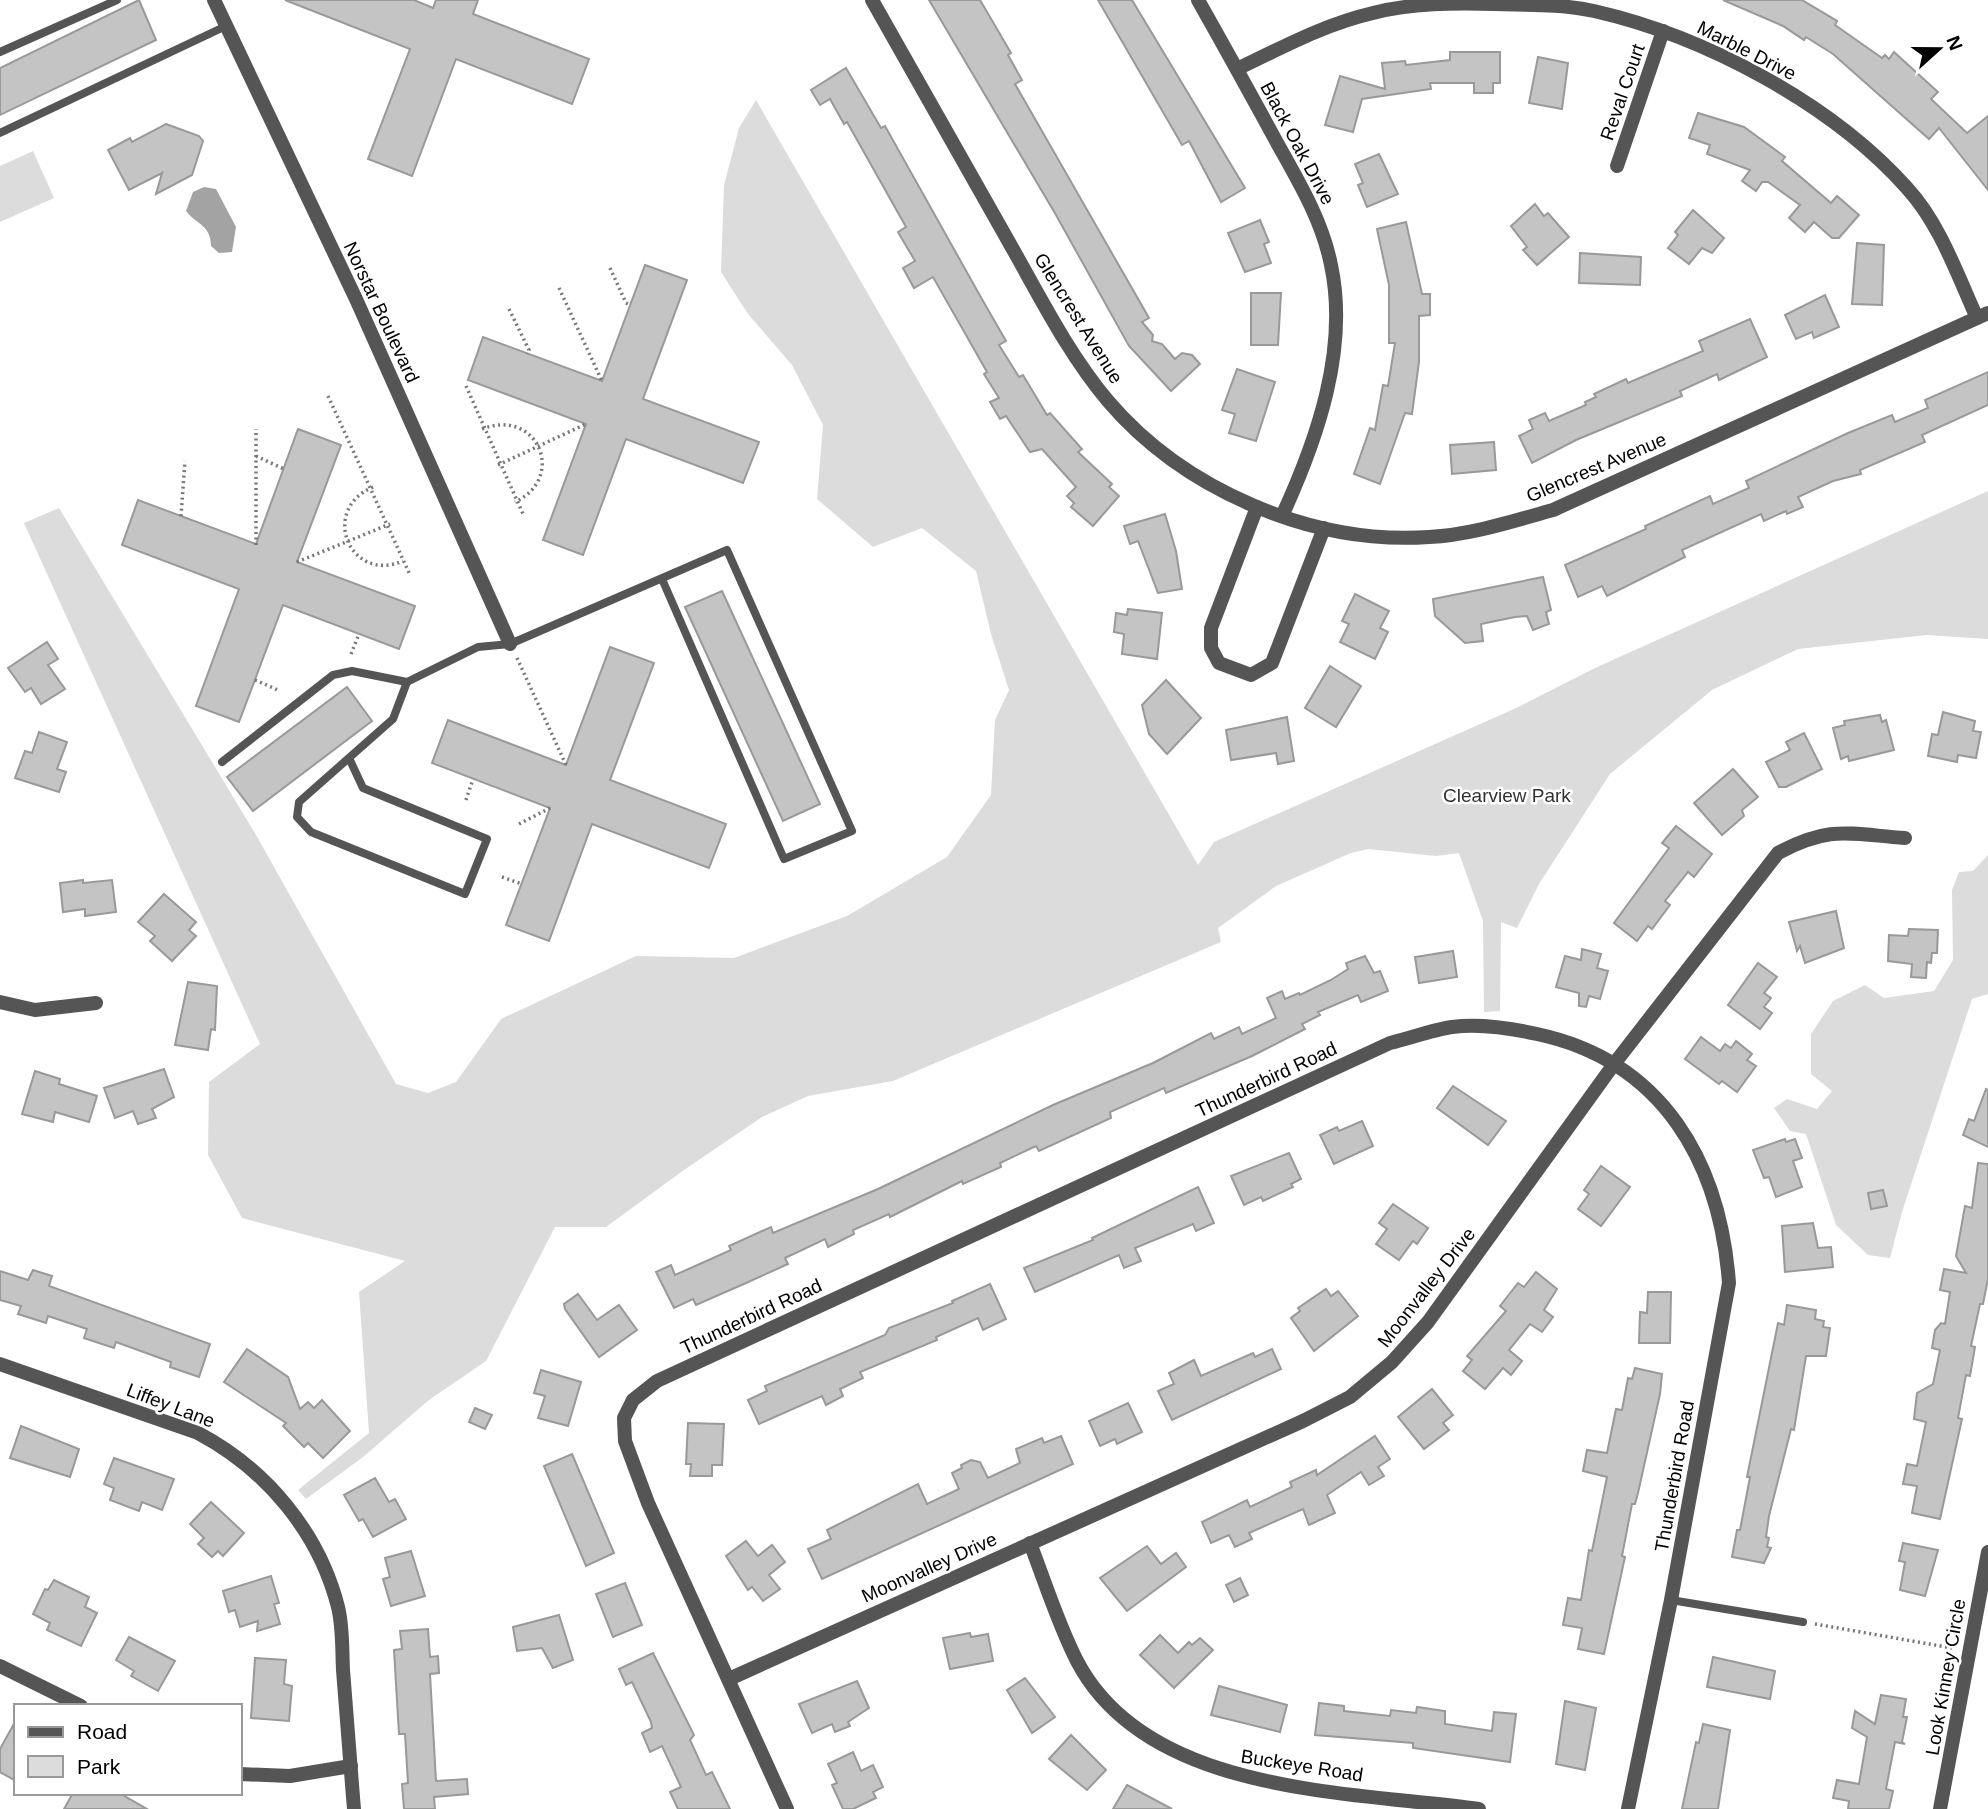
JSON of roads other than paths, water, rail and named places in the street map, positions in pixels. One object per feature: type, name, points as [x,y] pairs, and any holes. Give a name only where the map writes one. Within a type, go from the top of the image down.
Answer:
[{"type":"street","name":"Norstar Boulevard","points":[[214,0],[356,299],[510,643]]},
{"type":"street","name":"Glencrest Avenue","points":[[873,0],[1056,326],[1108,401],[1168,456],[1210,485],[1257,507],[1324,528],[1385,536],[1430,537],[1501,525],[1553,510],[1983,315]]},
{"type":"street","name":"Black Oak Drive","points":[[1198,0],[1314,209],[1332,265],[1336,328],[1330,374],[1301,474],[1282,516]]},
{"type":"street","name":"Marble Drive","points":[[1237,69],[1319,30],[1374,12],[1410,6],[1461,3],[1555,6],[1593,11],[1663,31],[1732,60],[1780,85],[1850,136],[1908,188],[1941,238],[1983,315]]},
{"type":"street","name":"Reval Court","points":[[1617,166],[1663,31]]},
{"type":"street","points":[[1257,507],[1211,628],[1211,648],[1219,663],[1251,675],[1272,663],[1324,528]]},
{"type":"street","name":"Moonvalley Drive","points":[[729,1679],[1350,1398],[1392,1362],[1428,1322],[1614,1064],[1778,853],[1807,838],[1829,832],[1905,838]]},
{"type":"street","points":[[0,1002],[35,1010],[96,1003]]},
{"type":"street","name":"Thunderbird Road","points":[[787,1809],[648,1503],[625,1441],[624,1418],[633,1400],[657,1381],[1391,1043],[1453,1027],[1505,1027],[1566,1040],[1614,1064],[1668,1109],[1694,1148],[1708,1176],[1726,1241],[1729,1283],[1671,1600],[1628,1809]]},
{"type":"street","name":"Liffey Lane","points":[[0,1364],[198,1433],[220,1444],[259,1475],[304,1525],[324,1564],[339,1609],[354,1809]]},
{"type":"street","name":"Buckeye Road","points":[[1030,1543],[1078,1662],[1098,1691],[1137,1730],[1170,1751],[1235,1775],[1479,1809]]},
{"type":"street","name":"Look Kinney Circle","points":[[1940,1809],[1988,1552]]},
{"type":"street","points":[[0,1666],[77,1704]]},
{"type":"street","points":[[242,1774],[290,1776],[351,1766]]},
{"type":"lane","points":[[0,52],[117,0]]},
{"type":"lane","points":[[0,133],[226,26]]},
{"type":"lane","points":[[222,762],[333,675],[352,671],[407,682],[478,647],[510,643],[727,550],[852,831],[784,859],[662,579]]},
{"type":"lane","points":[[349,758],[363,788],[487,839],[465,894],[311,832],[297,817],[299,802],[393,719],[407,682]]},
{"type":"lane","points":[[1671,1600],[1803,1622]]},
{"type":"park label","name":"Clearview Park","points":[[1507,795]]}]
